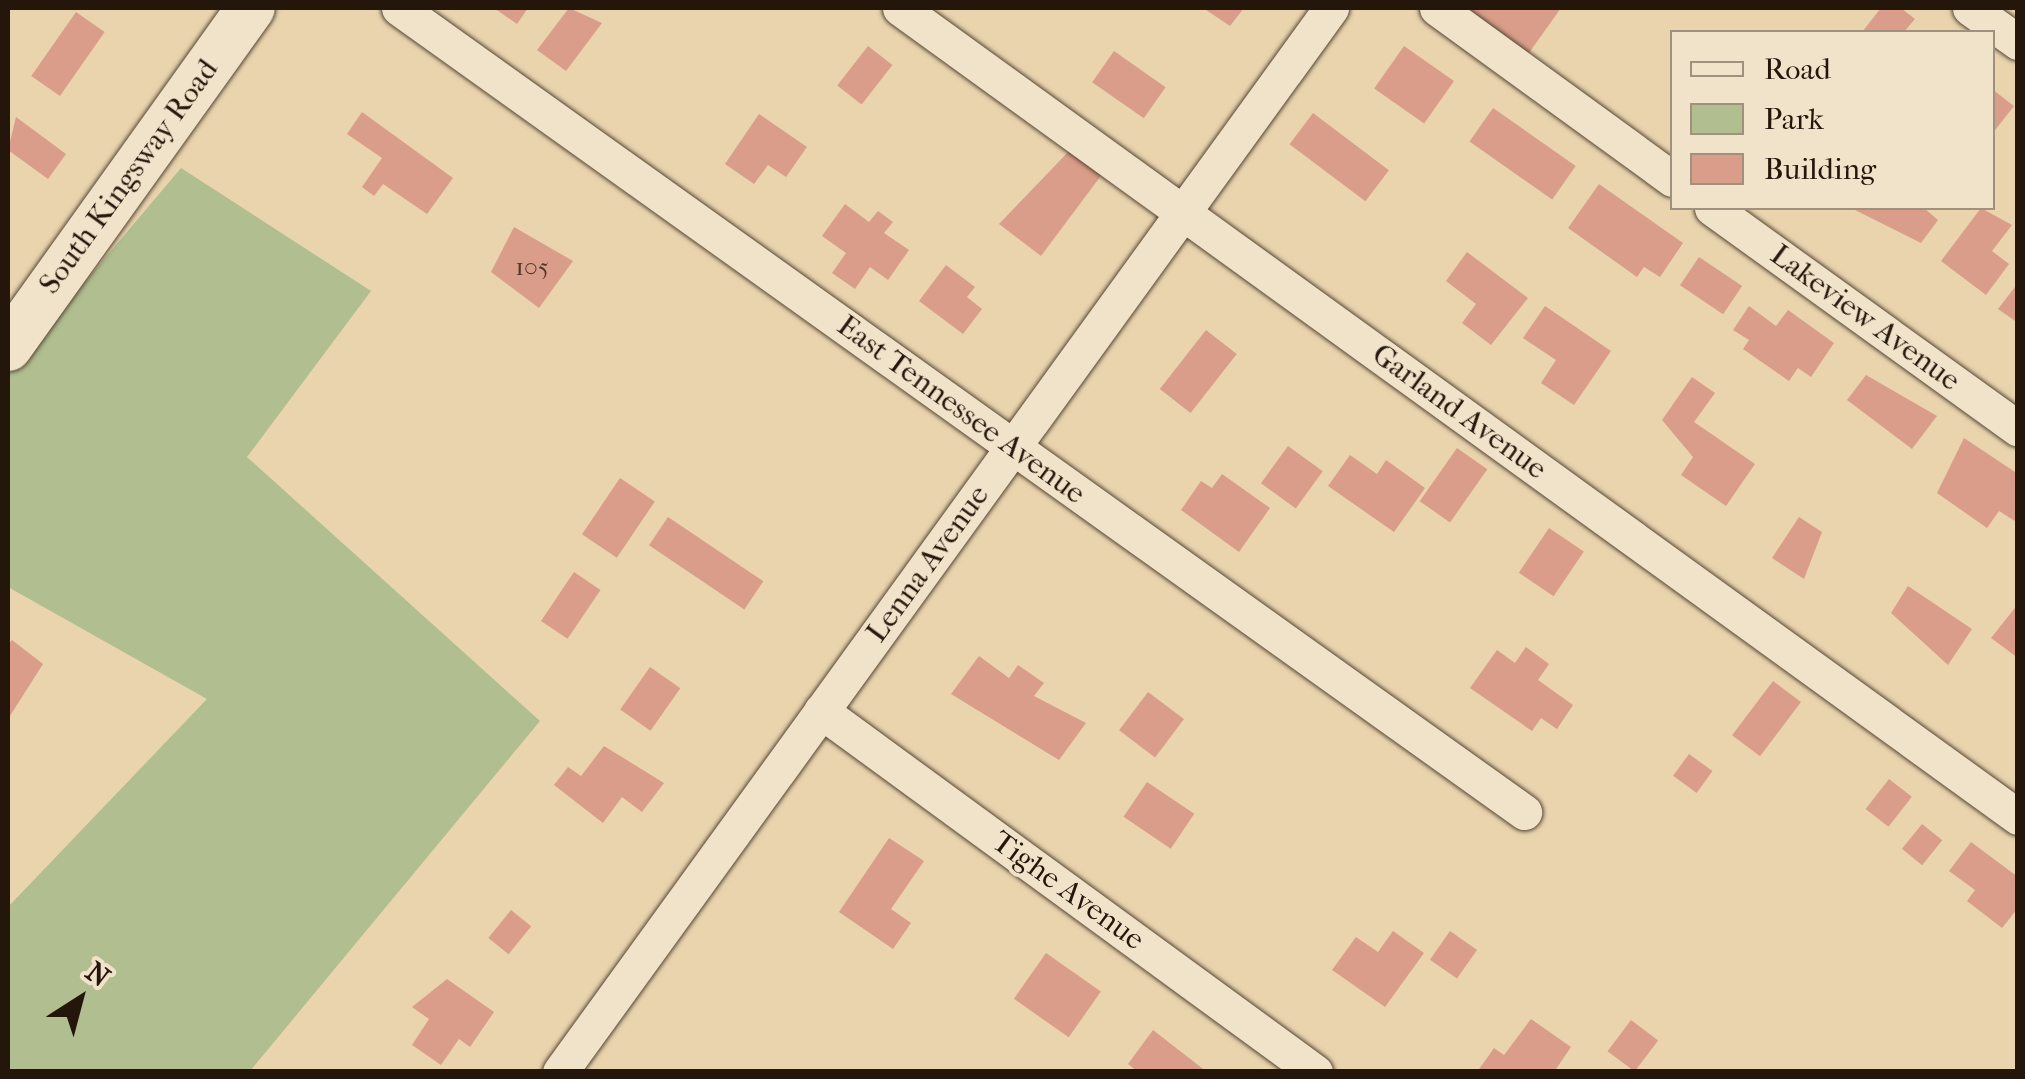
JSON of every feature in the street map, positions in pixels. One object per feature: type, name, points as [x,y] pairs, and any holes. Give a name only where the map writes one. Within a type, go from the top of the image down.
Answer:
[{"type":"street","name":"South Kingsway Road","points":[[8,347],[250,8]]},
{"type":"street","name":"East Tennessee Avenue","points":[[398,8],[1524,812]]},
{"type":"street","name":"Garland Avenue","points":[[900,8],[2018,817]]},
{"type":"street","name":"Lenna Avenue","points":[[560,1072],[1331,8]]},
{"type":"street","points":[[1436,8],[1670,178]]},
{"type":"street","points":[[1970,8],[2018,42]]},
{"type":"street","name":"Lakeview Avenue","points":[[1715,210],[2018,429]]},
{"type":"street","name":"Tighe Avenue","points":[[822,710],[1316,1072]]},
{"type":"green space","points":[[181,168],[371,291],[247,457],[540,721],[250,1071],[8,1071],[8,907],[207,699],[8,587],[8,373]]},
{"type":"building","points":[[494,8],[528,8],[517,24]]},
{"type":"building","points":[[569,8],[602,23],[566,71],[537,50]]},
{"type":"building","points":[[1203,8],[1244,8],[1230,26]]},
{"type":"building","points":[[1467,8],[1561,8],[1526,57]]},
{"type":"building","points":[[1881,8],[1901,8],[1915,19],[1906,30],[1864,30]]},
{"type":"building","points":[[76,12],[105,32],[60,96],[31,76]]},
{"type":"building","points":[[868,46],[892,65],[862,104],[837,85]]},
{"type":"building","points":[[1404,46],[1454,81],[1424,124],[1374,89]]},
{"type":"building","points":[[1114,51],[1166,87],[1144,118],[1092,82]]},
{"type":"building","points":[[1995,91],[2014,106],[1995,130]]},
{"type":"building","points":[[1493,108],[1576,166],[1552,200],[1469,142]]},
{"type":"building","points":[[362,112],[453,178],[427,214],[383,184],[374,196],[362,187],[382,158],[347,134]]},
{"type":"building","points":[[1313,113],[1389,170],[1365,201],[1290,144]]},
{"type":"building","points":[[759,114],[807,147],[786,177],[768,165],[754,184],[725,164]]},
{"type":"building","points":[[16,117],[66,154],[48,179],[8,150]]},
{"type":"building","points":[[1071,149],[1103,173],[1041,256],[999,224]]},
{"type":"building","points":[[1599,184],[1683,243],[1660,277],[1644,267],[1637,277],[1568,228]]},
{"type":"building","points":[[845,204],[869,222],[878,211],[893,222],[884,233],[909,250],[888,280],[870,267],[855,289],[832,273],[846,253],[822,236]]},
{"type":"building","points":[[1855,210],[1926,210],[1938,220],[1921,243]]},
{"type":"building","points":[[1979,210],[2012,225],[1992,251],[2009,264],[1986,295],[1941,261]]},
{"type":"building","points":[[514,227],[573,261],[539,308],[491,272]]},
{"type":"building","points":[[1467,252],[1528,298],[1491,345],[1462,323],[1476,304],[1446,281]]},
{"type":"building","points":[[1699,257],[1742,286],[1723,314],[1680,285]]},
{"type":"building","points":[[946,265],[975,287],[967,297],[982,309],[963,334],[919,301]]},
{"type":"building","points":[[2018,283],[2018,323],[1998,309]]},
{"type":"building","points":[[1545,306],[1611,351],[1574,405],[1541,383],[1556,360],[1523,338]]},
{"type":"building","points":[[1749,306],[1776,326],[1788,310],[1834,343],[1811,377],[1798,368],[1789,381],[1743,349],[1749,340],[1733,330]]},
{"type":"building","points":[[1206,330],[1237,354],[1191,413],[1160,389]]},
{"type":"building","points":[[1866,375],[1937,416],[1912,449],[1847,400]]},
{"type":"building","points":[[1692,377],[1715,393],[1694,422],[1755,464],[1726,506],[1681,475],[1693,457],[1662,420]]},
{"type":"building","points":[[1964,438],[2018,474],[2018,523],[1999,511],[1987,528],[1937,493]]},
{"type":"building","points":[[1288,446],[1323,471],[1296,508],[1261,483]]},
{"type":"building","points":[[1457,448],[1487,469],[1450,522],[1420,501]]},
{"type":"building","points":[[1350,455],[1377,474],[1386,460],[1425,488],[1394,532],[1328,486]]},
{"type":"building","points":[[1222,474],[1270,508],[1239,552],[1181,510],[1201,481],[1212,488]]},
{"type":"building","points":[[620,478],[655,501],[617,558],[582,534]]},
{"type":"building","points":[[668,517],[763,581],[744,609],[649,545]]},
{"type":"building","points":[[1799,517],[1822,532],[1804,579],[1772,558]]},
{"type":"building","points":[[1549,528],[1584,551],[1554,596],[1519,573]]},
{"type":"building","points":[[574,572],[601,590],[568,639],[541,621]]},
{"type":"building","points":[[1908,586],[1972,629],[1948,665],[1891,613]]},
{"type":"building","points":[[2018,604],[2018,658],[1991,638]]},
{"type":"building","points":[[12,640],[43,664],[8,719],[8,645]]},
{"type":"building","points":[[1526,647],[1549,664],[1538,680],[1573,705],[1557,729],[1541,718],[1532,731],[1470,688],[1497,650],[1515,663]]},
{"type":"building","points":[[979,656],[1009,678],[1018,665],[1044,683],[1034,696],[1086,723],[1059,760],[951,694]]},
{"type":"building","points":[[650,667],[680,688],[650,731],[620,710]]},
{"type":"building","points":[[1773,681],[1801,702],[1760,756],[1732,735]]},
{"type":"building","points":[[1148,692],[1184,719],[1155,757],[1119,730]]},
{"type":"building","points":[[604,746],[664,783],[642,812],[622,797],[603,823],[554,785],[568,767],[581,776]]},
{"type":"building","points":[[1689,754],[1712,771],[1697,793],[1673,776]]},
{"type":"building","points":[[1889,779],[1912,797],[1888,827],[1866,809]]},
{"type":"building","points":[[1147,782],[1194,814],[1171,849],[1124,817]]},
{"type":"building","points":[[1922,824],[1942,840],[1922,865],[1902,849]]},
{"type":"building","points":[[889,838],[924,861],[891,909],[911,923],[893,949],[839,912]]},
{"type":"building","points":[[1971,842],[2018,877],[2018,908],[2002,928],[1967,901],[1975,890],[1949,871]]},
{"type":"building","points":[[511,910],[531,926],[509,954],[488,938]]},
{"type":"building","points":[[1393,931],[1424,953],[1385,1007],[1332,970],[1356,937],[1378,952]]},
{"type":"building","points":[[1450,931],[1477,950],[1457,979],[1430,960]]},
{"type":"building","points":[[1046,953],[1101,991],[1069,1037],[1014,999]]},
{"type":"building","points":[[447,979],[494,1012],[470,1047],[459,1039],[441,1065],[412,1045],[429,1019],[412,1007]]},
{"type":"building","points":[[1531,1019],[1571,1047],[1554,1072],[1477,1072],[1494,1048],[1504,1055]]},
{"type":"building","points":[[1631,1020],[1658,1040],[1635,1072],[1608,1051]]},
{"type":"building","points":[[1153,1030],[1207,1072],[1138,1072],[1128,1064]]}]
